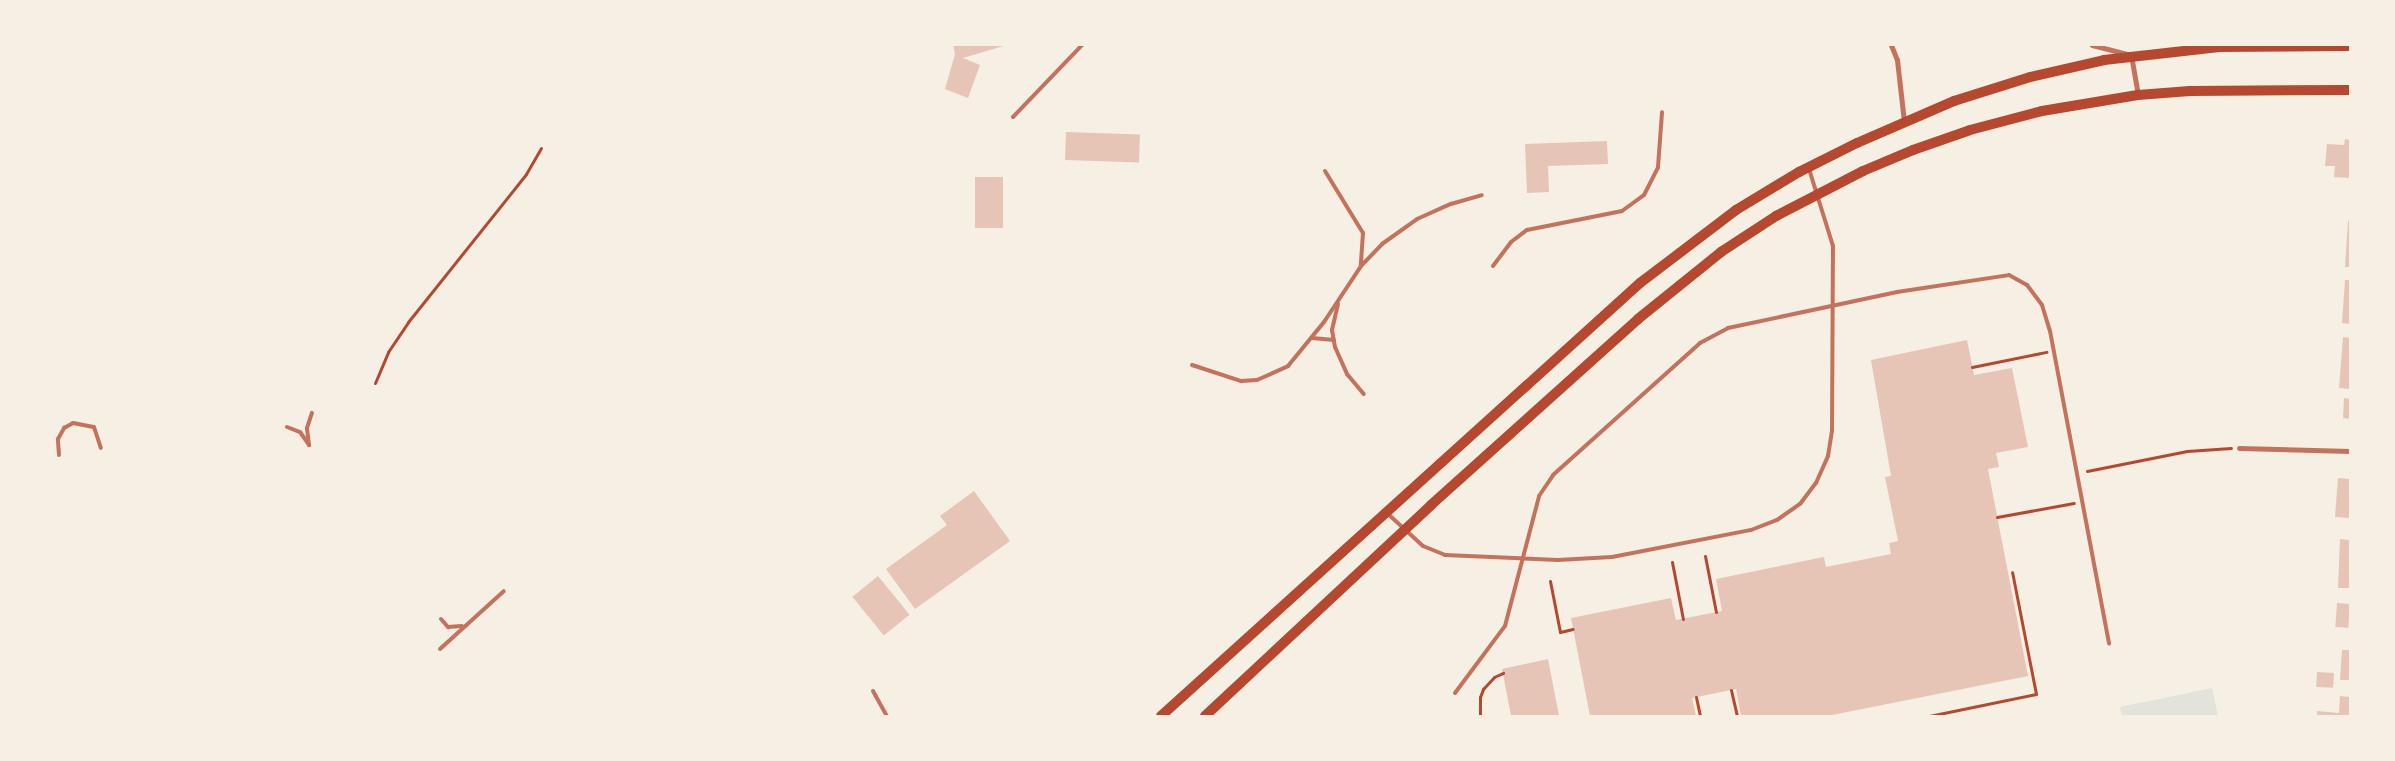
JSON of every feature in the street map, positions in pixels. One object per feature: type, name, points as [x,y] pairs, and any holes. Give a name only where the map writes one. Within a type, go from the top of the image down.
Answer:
[{"type":"main road","points":[[1161,716],[1640,283],[1736,210],[1809,167],[1904,121],[1954,101],[2030,77],[2131,55],[2219,47],[2350,46]]},
{"type":"main road","points":[[1205,716],[1405,529],[1638,319],[1746,234],[1817,194],[1863,171],[1970,130],[2042,110],[2138,95],[2190,91],[2350,90]]},
{"type":"street","points":[[1890,45],[1898,60],[1905,101],[1904,121]]},
{"type":"street","points":[[2092,45],[2131,55],[2138,95]]},
{"type":"street","points":[[2239,448],[2350,451]]},
{"type":"lane","points":[[1013,117],[1082,45]]},
{"type":"lane","points":[[1493,266],[1511,242],[1527,230],[1622,211],[1644,195],[1658,167],[1662,112]]},
{"type":"lane","points":[[1386,512],[1424,546],[1445,555],[1523,559],[1612,557],[1751,530],[1777,520],[1800,504],[1816,483],[1828,456],[1832,430],[1832,246],[1809,167]]},
{"type":"lane","points":[[1325,171],[1363,233],[1361,266]]},
{"type":"lane","points":[[1192,365],[1225,378],[1256,380],[1288,366],[1312,338],[1361,266],[1382,244],[1417,220],[1451,204],[1482,195]]},
{"type":"lane","points":[[1455,692],[1506,626],[1539,496],[1554,475],[1700,343],[1728,328],[1897,292],[2009,275],[2027,286],[2042,305],[2054,350],[2109,643]]},
{"type":"lane","points":[[1339,299],[1334,316],[1334,340],[1344,367],[1364,394]]},
{"type":"lane","points":[[1312,338],[1334,340]]},
{"type":"lane","points":[[287,427],[300,432],[309,444],[307,428],[312,413]]},
{"type":"lane","points":[[59,454],[58,439],[64,428],[73,423],[94,426],[101,448]]},
{"type":"lane","points":[[440,649],[504,591]]},
{"type":"lane","points":[[442,618],[448,627],[464,626]]},
{"type":"lane","points":[[873,691],[887,716]]},
{"type":"path","points":[[375,383],[388,352],[408,322],[526,174],[542,148]]},
{"type":"path","points":[[1972,367],[2054,350]]},
{"type":"path","points":[[2077,474],[2187,450],[2239,448]]},
{"type":"path","points":[[1997,517],[2082,501]]},
{"type":"path","points":[[1705,556],[1716,612]]},
{"type":"path","points":[[1672,562],[1683,619]]},
{"type":"path","points":[[1928,716],[2036,694],[2012,572]]},
{"type":"path","points":[[1550,581],[1560,632],[1573,629]]},
{"type":"path","points":[[1480,716],[1480,698],[1483,689],[1494,677],[1503,674]]},
{"type":"path","points":[[1731,690],[1736,716]]},
{"type":"path","points":[[1696,697],[1700,716]]},
{"type":"shaded area","points":[[2212,688],[2218,716],[2122,716],[2120,707]]},
{"type":"building","points":[[953,45],[1007,45],[963,58],[980,65],[968,98],[945,89],[955,54]]},
{"type":"building","points":[[1066,132],[1140,135],[1139,163],[1065,160]]},
{"type":"building","points":[[2345,139],[2350,140],[2350,178],[2334,177],[2335,166],[2325,166],[2327,144],[2344,145]]},
{"type":"building","points":[[1607,141],[1608,164],[1548,166],[1549,192],[1527,193],[1525,144]]},
{"type":"building","points":[[975,177],[1003,177],[1003,228],[975,228]]},
{"type":"building","points":[[2348,221],[2350,221],[2350,267],[2345,267]]},
{"type":"building","points":[[2345,280],[2350,280],[2350,324],[2342,323]]},
{"type":"building","points":[[2343,337],[2350,338],[2350,389],[2339,388]]},
{"type":"building","points":[[1967,340],[1974,375],[2012,368],[2028,447],[1996,453],[1999,467],[1988,469],[2028,676],[1827,716],[1741,716],[1736,689],[1692,698],[1696,716],[1590,716],[1571,618],[1671,598],[1676,620],[1722,611],[1716,579],[1824,557],[1826,567],[1891,554],[1889,543],[1898,541],[1885,477],[1891,476],[1871,360]]},
{"type":"building","points":[[2344,398],[2350,399],[2350,419],[2343,418]]},
{"type":"building","points":[[2338,478],[2350,479],[2350,518],[2335,517]]},
{"type":"building","points":[[974,491],[1010,541],[915,609],[886,569],[947,525],[940,516]]},
{"type":"building","points":[[2340,539],[2350,540],[2350,588],[2338,588]]},
{"type":"building","points":[[878,576],[909,615],[884,636],[852,597]]},
{"type":"building","points":[[2337,603],[2350,604],[2348,628],[2335,627]]},
{"type":"building","points":[[2342,650],[2350,650],[2350,680],[2340,680]]},
{"type":"building","points":[[1548,659],[1559,716],[1511,716],[1502,669]]},
{"type":"building","points":[[2317,672],[2334,673],[2333,688],[2316,687]]},
{"type":"building","points":[[2340,696],[2350,697],[2350,716],[2317,716],[2317,711],[2339,713]]}]
